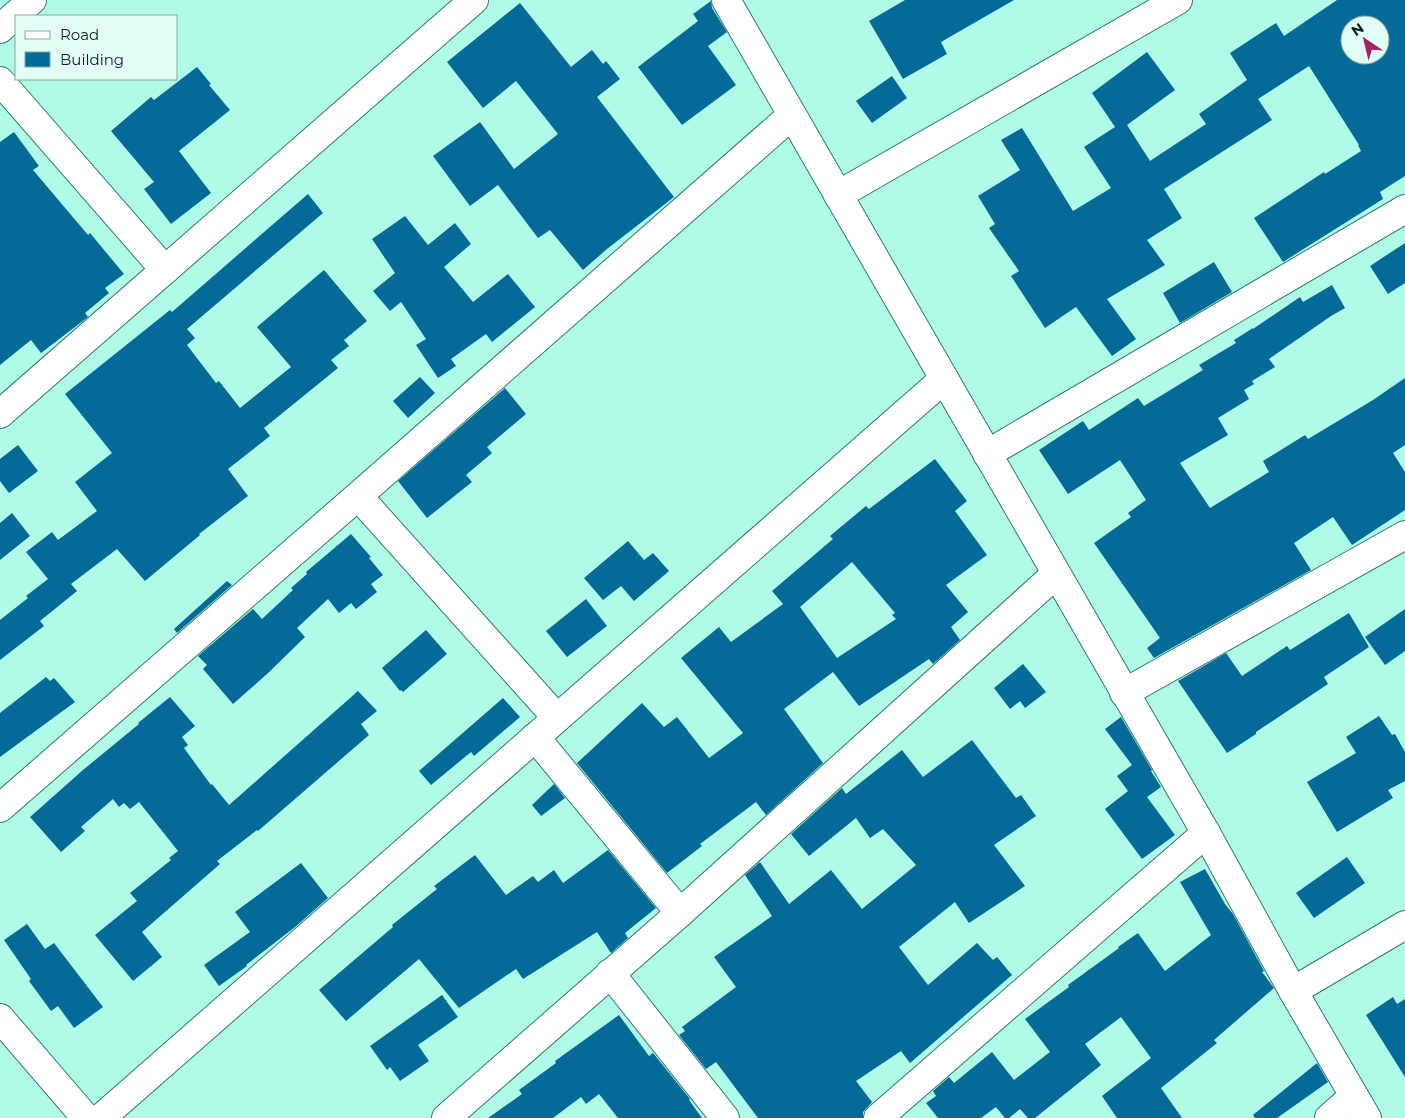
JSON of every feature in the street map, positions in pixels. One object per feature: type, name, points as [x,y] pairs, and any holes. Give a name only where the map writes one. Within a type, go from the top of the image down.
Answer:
[{"type":"street","points":[[0,28],[32,0]]},
{"type":"street","points":[[0,414],[474,0]]},
{"type":"street","points":[[726,0],[1206,833],[1293,991],[1361,1107],[1329,1118]]},
{"type":"street","points":[[838,195],[1178,0]]},
{"type":"street","points":[[0,81],[165,270]]},
{"type":"street","points":[[0,808],[792,115]]},
{"type":"street","points":[[987,454],[1405,209]]},
{"type":"street","points":[[101,1118],[944,379]]},
{"type":"street","points":[[358,496],[557,718]]},
{"type":"street","points":[[1124,693],[1405,535]]},
{"type":"street","points":[[446,1118],[680,913],[1056,574]]},
{"type":"street","points":[[535,738],[680,913]]},
{"type":"street","points":[[878,1118],[1206,833]]},
{"type":"street","points":[[1293,991],[1405,925]]},
{"type":"street","points":[[610,974],[725,1118]]},
{"type":"street","points":[[0,1018],[86,1118]]},
{"type":"building","points":[[905,0],[1014,0],[941,42],[947,54],[903,79],[869,21]]},
{"type":"building","points":[[1337,0],[1405,0],[1405,176],[1380,192],[1383,199],[1283,262],[1254,218],[1324,172],[1325,174],[1361,151],[1309,66],[1258,99],[1272,120],[1164,189],[1182,218],[1147,240],[1165,265],[1107,299],[1136,339],[1112,356],[1076,307],[1045,328],[1011,276],[1019,271],[989,228],[995,224],[978,196],[1020,170],[1001,140],[1022,128],[1073,211],[1111,188],[1084,147],[1115,127],[1092,93],[1147,52],[1175,90],[1127,125],[1150,161],[1206,124],[1199,114],[1247,80],[1230,53],[1276,23],[1284,36]]},
{"type":"building","points":[[711,1],[712,8],[727,32],[708,46],[736,85],[682,125],[638,67],[698,21],[693,14]]},
{"type":"building","points":[[520,3],[571,67],[592,50],[603,64],[606,61],[620,79],[597,97],[674,197],[583,270],[550,230],[538,238],[498,185],[470,206],[433,156],[480,122],[514,169],[558,134],[516,81],[483,108],[447,62]]},
{"type":"building","points":[[197,67],[230,110],[179,151],[211,193],[171,224],[144,189],[154,182],[111,131],[151,97],[154,100]]},
{"type":"building","points":[[892,76],[907,98],[872,123],[856,101]]},
{"type":"building","points":[[14,132],[39,166],[33,170],[124,274],[105,288],[109,293],[85,313],[88,317],[41,353],[31,340],[0,365],[0,142]]},
{"type":"building","points":[[308,194],[323,213],[187,329],[195,338],[187,345],[216,383],[219,381],[240,408],[291,367],[257,327],[324,270],[367,321],[344,340],[349,346],[331,360],[338,368],[264,428],[270,436],[228,469],[248,496],[199,534],[145,581],[117,549],[71,584],[77,591],[40,621],[44,626],[0,660],[0,620],[48,579],[26,552],[52,532],[58,540],[97,511],[75,482],[112,453],[65,394],[170,310],[172,312]]},
{"type":"building","points":[[405,216],[428,245],[455,223],[471,244],[444,267],[473,302],[508,274],[535,307],[492,342],[486,334],[451,359],[456,366],[438,378],[416,345],[426,339],[401,302],[390,311],[373,291],[395,273],[372,239]]},
{"type":"building","points":[[1405,243],[1405,283],[1388,294],[1370,266]]},
{"type":"building","points":[[1214,262],[1232,292],[1180,323],[1163,293]]},
{"type":"building","points":[[1332,285],[1345,308],[1269,359],[1275,367],[1252,381],[1254,384],[1244,390],[1249,399],[1218,418],[1228,435],[1180,463],[1210,508],[1269,472],[1263,461],[1305,435],[1308,439],[1373,400],[1405,378],[1405,445],[1393,453],[1405,472],[1405,510],[1352,545],[1333,517],[1294,543],[1311,570],[1154,658],[1147,648],[1160,638],[1094,543],[1131,517],[1128,513],[1146,500],[1120,460],[1068,494],[1039,450],[1083,421],[1089,430],[1138,398],[1144,406],[1203,370],[1199,365],[1236,343],[1234,340],[1300,297],[1303,302]]},
{"type":"building","points":[[420,377],[435,393],[408,418],[393,401]]},
{"type":"building","points":[[505,388],[526,414],[487,447],[492,453],[466,475],[472,482],[427,518],[398,481]]},
{"type":"building","points":[[18,445],[38,471],[9,493],[0,481],[0,459]]},
{"type":"building","points":[[935,459],[967,501],[955,511],[987,555],[946,585],[968,612],[951,627],[960,640],[933,664],[929,659],[859,706],[833,672],[784,709],[823,763],[766,815],[756,802],[700,844],[702,846],[667,873],[577,763],[642,703],[664,727],[677,717],[709,758],[743,733],[681,658],[719,627],[731,642],[783,604],[772,591],[833,539],[830,536],[866,506],[869,509]],"holes":[[[852,562],[895,613],[892,615],[896,619],[837,658],[800,607]]]},
{"type":"building","points":[[12,513],[30,536],[0,560],[0,523]]},
{"type":"building","points":[[351,534],[371,557],[369,558],[383,575],[371,584],[377,592],[356,609],[351,603],[339,613],[328,599],[297,628],[305,637],[233,704],[203,669],[207,665],[198,656],[253,609],[262,619],[293,590],[291,588],[307,574],[306,572]]},
{"type":"building","points":[[628,541],[644,560],[653,553],[669,571],[634,601],[621,586],[603,600],[584,578]]},
{"type":"building","points":[[227,581],[232,585],[177,633],[174,629]]},
{"type":"building","points":[[586,599],[607,626],[567,657],[546,631]]},
{"type":"building","points":[[1405,609],[1405,651],[1385,665],[1365,637]]},
{"type":"building","points":[[1349,613],[1369,647],[1324,677],[1328,684],[1227,753],[1178,681],[1226,653],[1242,676],[1287,646],[1290,650]]},
{"type":"building","points":[[426,630],[447,654],[403,692],[400,691],[382,668]]},
{"type":"building","points":[[1023,664],[1046,692],[1025,708],[1020,701],[1010,709],[994,688]]},
{"type":"building","points":[[46,677],[50,681],[54,678],[75,702],[0,757],[0,713]]},
{"type":"building","points":[[358,691],[377,711],[361,724],[369,735],[258,831],[217,861],[220,864],[142,932],[162,957],[133,981],[95,935],[137,901],[130,893],[171,860],[169,858],[178,851],[139,802],[130,809],[124,803],[119,807],[113,799],[81,827],[85,831],[61,852],[30,817],[170,697],[195,726],[182,737],[188,745],[184,748],[211,785],[229,805]]},
{"type":"building","points":[[503,698],[520,717],[474,756],[471,752],[431,785],[419,771]]},
{"type":"building","points":[[1379,716],[1392,735],[1395,734],[1405,752],[1405,781],[1388,790],[1393,798],[1337,832],[1307,782],[1356,753],[1346,737]]},
{"type":"building","points":[[1121,717],[1161,787],[1147,797],[1175,835],[1142,859],[1105,809],[1128,791],[1117,776],[1132,765],[1105,729]]},
{"type":"building","points":[[972,740],[1016,798],[1021,795],[1036,816],[994,845],[1025,886],[969,923],[955,902],[899,947],[928,985],[977,943],[993,960],[997,957],[1012,975],[910,1063],[901,1051],[856,1081],[872,1102],[863,1112],[863,1118],[758,1118],[716,1062],[706,1069],[679,1035],[685,1031],[682,1027],[736,987],[714,957],[772,916],[745,875],[760,862],[789,904],[831,870],[862,909],[916,865],[883,829],[870,838],[856,818],[809,856],[791,834],[842,788],[846,794],[902,750],[923,777]]},
{"type":"building","points":[[554,784],[565,798],[541,816],[532,805]]},
{"type":"building","points":[[608,850],[656,908],[625,933],[628,938],[611,953],[597,932],[523,979],[516,969],[459,1008],[419,959],[346,1021],[319,990],[393,927],[392,925],[437,889],[434,886],[475,855],[506,895],[533,876],[538,882],[554,870],[563,883]]},
{"type":"building","points":[[1347,857],[1365,883],[1314,918],[1296,893]]},
{"type":"building","points":[[301,863],[328,898],[247,966],[219,986],[204,965],[250,932],[235,912]]},
{"type":"building","points":[[1205,869],[1225,904],[1233,914],[1264,971],[1262,972],[1274,988],[1214,1040],[1217,1043],[1161,1088],[1182,1118],[1117,1118],[1102,1096],[1151,1058],[1121,1017],[1085,1044],[1101,1065],[1035,1118],[1028,1118],[1020,1109],[1009,1118],[1005,1118],[996,1107],[981,1118],[938,1118],[926,1103],[936,1096],[933,1091],[949,1077],[954,1083],[992,1052],[1014,1080],[1050,1052],[1025,1019],[1138,933],[1165,971],[1211,935],[1180,882]]},
{"type":"building","points":[[27,924],[45,949],[54,943],[103,1007],[74,1028],[58,1006],[51,1011],[29,981],[31,979],[4,940]]},
{"type":"building","points":[[442,995],[458,1017],[418,1045],[429,1061],[400,1081],[390,1067],[387,1070],[370,1046]]},
{"type":"building","points":[[1393,997],[1397,1004],[1405,999],[1405,1077],[1366,1015]]},
{"type":"building","points":[[619,1015],[649,1056],[653,1053],[690,1099],[702,1118],[618,1118],[599,1094],[586,1104],[581,1097],[553,1118],[488,1118],[522,1094],[519,1090],[556,1063],[555,1061]]},
{"type":"building","points":[[1317,1063],[1328,1082],[1277,1118],[1255,1118],[1253,1115]]}]
